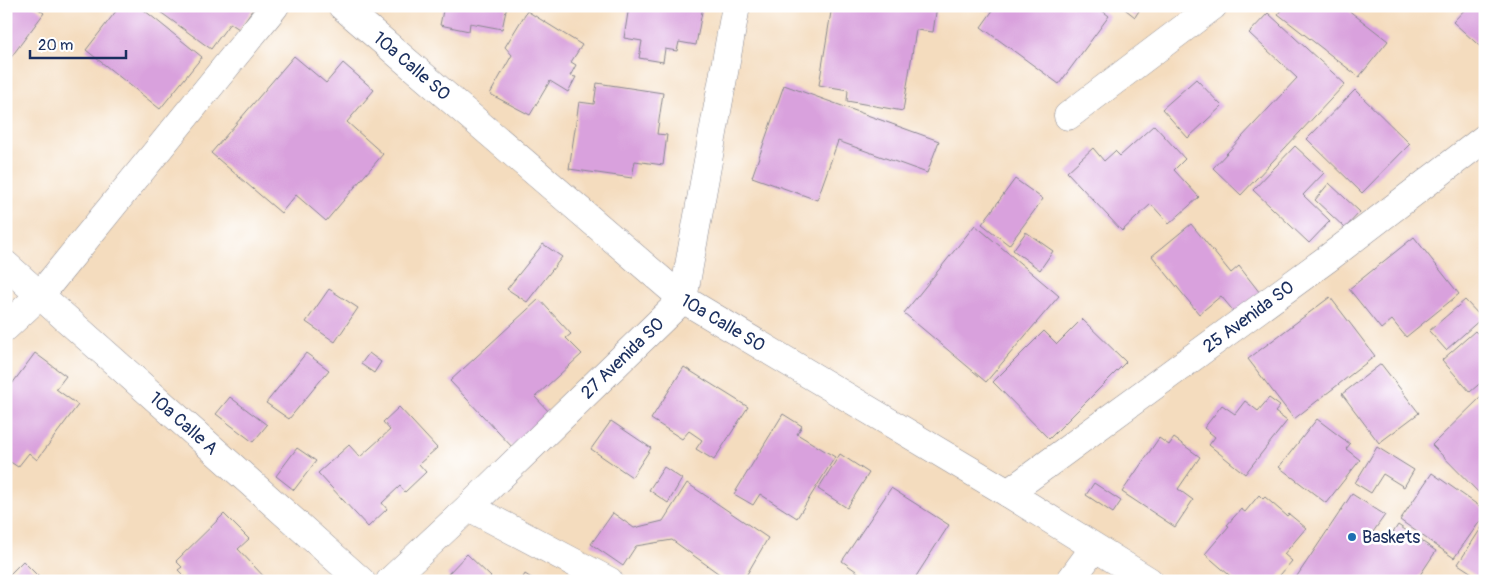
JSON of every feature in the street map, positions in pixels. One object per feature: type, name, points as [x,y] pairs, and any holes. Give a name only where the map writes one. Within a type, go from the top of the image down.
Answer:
[{"type":"street","points":[[6,327],[40,294],[274,6]]},
{"type":"street","name":"10a Calle SO","points":[[342,6],[683,299],[1149,581]]},
{"type":"street","points":[[683,299],[736,6]]},
{"type":"street","points":[[1068,116],[1214,6]]},
{"type":"street","name":"25 Avenida SO","points":[[1008,494],[1332,256],[1485,138]]},
{"type":"street","name":"10a Calle A","points":[[6,265],[361,581]]},
{"type":"street","name":"27 Avenida SO","points":[[390,581],[683,299]]},
{"type":"street","points":[[469,507],[609,581]]},
{"type":"street","points":[[1070,581],[1094,548]]},
{"type":"building","points":[[15,6],[34,6],[44,13],[6,64],[6,13],[8,15]]},
{"type":"building","points":[[120,6],[139,6],[202,57],[160,109],[86,50]]},
{"type":"building","points":[[152,6],[255,6],[239,29],[230,23],[211,49]]},
{"type":"building","points":[[444,6],[507,6],[502,29],[470,23],[469,31],[440,25]]},
{"type":"building","points":[[629,6],[703,6],[696,45],[679,42],[677,51],[665,49],[663,62],[639,58],[642,41],[624,38]]},
{"type":"building","points":[[832,6],[937,6],[933,32],[916,30],[903,111],[847,101],[848,90],[819,85]]},
{"type":"building","points":[[971,6],[993,6],[992,11]]},
{"type":"building","points":[[996,6],[1096,6],[1109,16],[1059,84],[981,27]]},
{"type":"building","points":[[1121,6],[1142,6],[1135,17]]},
{"type":"building","points":[[1284,6],[1343,6],[1388,41],[1359,77],[1278,14]]},
{"type":"building","points":[[1468,6],[1485,6],[1485,51],[1453,22]]},
{"type":"building","points":[[527,11],[582,45],[571,62],[576,65],[570,76],[576,77],[568,92],[550,81],[530,115],[490,94],[512,55],[505,47]]},
{"type":"building","points":[[1268,13],[1345,84],[1241,195],[1213,168],[1297,78],[1249,33]]},
{"type":"building","points":[[294,56],[326,83],[343,63],[374,90],[347,122],[383,154],[326,221],[296,195],[281,213],[211,153]]},
{"type":"building","points":[[1196,79],[1222,106],[1188,138],[1162,109]]},
{"type":"building","points":[[597,83],[663,93],[657,134],[667,135],[663,165],[635,161],[632,178],[569,169],[579,102],[594,104]]},
{"type":"building","points":[[784,85],[939,141],[927,173],[838,141],[817,200],[752,177]]},
{"type":"building","points":[[1355,90],[1410,144],[1362,193],[1307,139]]},
{"type":"building","points":[[1154,125],[1185,159],[1174,170],[1199,197],[1169,224],[1151,204],[1122,231],[1067,172],[1093,148],[1104,161],[1115,151],[1120,156]]},
{"type":"building","points":[[1295,146],[1324,173],[1303,195],[1330,221],[1309,243],[1253,190]]},
{"type":"building","points":[[1015,179],[1043,199],[1009,245],[982,224]]},
{"type":"building","points":[[1329,183],[1360,212],[1345,228],[1315,200]]},
{"type":"building","points":[[1191,224],[1231,273],[1239,266],[1260,293],[1235,313],[1221,296],[1199,314],[1152,256]]},
{"type":"building","points":[[975,225],[1059,296],[986,382],[904,313]]},
{"type":"building","points":[[1026,232],[1053,251],[1040,270],[1013,250]]},
{"type":"building","points":[[1414,237],[1459,294],[1406,337],[1392,320],[1381,329],[1349,289]]},
{"type":"building","points":[[543,244],[562,257],[527,302],[507,289]]},
{"type":"building","points":[[329,289],[358,308],[335,342],[306,322]]},
{"type":"building","points":[[1330,297],[1375,356],[1294,419],[1248,359]]},
{"type":"building","points":[[539,299],[571,334],[566,338],[582,354],[535,397],[551,414],[513,448],[450,381]]},
{"type":"building","points":[[1465,300],[1482,318],[1446,350],[1429,331]]},
{"type":"building","points":[[1082,319],[1126,362],[1049,439],[993,382],[1044,331],[1057,344]]},
{"type":"building","points":[[1475,331],[1485,341],[1485,379],[1470,392],[1442,360]]},
{"type":"building","points":[[35,353],[66,376],[56,389],[78,405],[37,460],[29,453],[18,467],[6,459],[6,392]]},
{"type":"building","points":[[306,353],[329,370],[289,419],[266,403]]},
{"type":"building","points":[[369,353],[381,362],[374,373],[361,364]]},
{"type":"building","points":[[1381,364],[1419,413],[1379,443],[1342,394]]},
{"type":"building","points":[[684,367],[748,407],[714,460],[696,449],[702,440],[689,431],[682,439],[651,419]]},
{"type":"building","points":[[1485,393],[1485,499],[1432,445]]},
{"type":"building","points":[[230,397],[267,425],[253,442],[216,414]]},
{"type":"building","points":[[1269,398],[1280,406],[1275,412],[1287,421],[1245,474],[1209,445],[1215,437],[1204,428],[1222,405],[1235,414],[1245,401],[1258,411]]},
{"type":"building","points":[[399,407],[437,448],[419,464],[426,472],[405,492],[400,486],[382,503],[387,509],[368,527],[318,473],[349,445],[360,457],[390,430],[383,422]]},
{"type":"building","points":[[783,414],[802,426],[797,434],[835,457],[797,518],[760,494],[753,505],[734,494]]},
{"type":"building","points":[[1317,419],[1350,444],[1346,449],[1360,460],[1326,503],[1279,467]]},
{"type":"building","points":[[611,421],[651,448],[632,477],[591,449]]},
{"type":"building","points":[[1159,438],[1169,445],[1174,438],[1200,457],[1178,489],[1193,500],[1175,527],[1122,492]]},
{"type":"building","points":[[1377,447],[1414,470],[1404,487],[1383,474],[1371,493],[1355,483]]},
{"type":"building","points":[[297,448],[316,461],[294,490],[276,476]]},
{"type":"building","points":[[840,454],[869,473],[847,508],[818,489]]},
{"type":"building","points":[[664,467],[682,479],[668,503],[649,490]]},
{"type":"building","points":[[1432,473],[1485,510],[1485,514],[1454,558],[1400,520]]},
{"type":"building","points":[[687,483],[768,538],[743,581],[729,581],[672,540],[636,546],[623,566],[591,544],[613,513],[634,528],[663,521]]},
{"type":"building","points":[[1094,483],[1121,501],[1113,513],[1086,495]]},
{"type":"building","points":[[891,488],[949,525],[913,581],[870,581],[842,561]]},
{"type":"building","name":"Baskets","points":[[1352,494],[1385,515],[1373,532],[1387,542],[1398,525],[1436,551],[1416,581],[1298,581],[1295,579]]},
{"type":"building","points":[[1259,495],[1263,499],[1265,497],[1287,516],[1289,514],[1306,528],[1284,554],[1292,561],[1275,581],[1236,581],[1205,554],[1241,509],[1245,512]]},
{"type":"building","points":[[224,514],[249,539],[238,549],[268,581],[180,581],[184,576],[178,570],[182,567],[176,561]]},
{"type":"building","points":[[1485,522],[1485,581],[1484,581],[1458,564]]},
{"type":"building","points":[[467,554],[491,577],[487,581],[453,581],[447,575]]},
{"type":"building","points":[[23,561],[39,577],[35,581],[6,581],[6,578]]},
{"type":"building","points":[[525,574],[536,581],[521,581]]},
{"type":"place","name":"Baskets","points":[[1352,537]]}]
